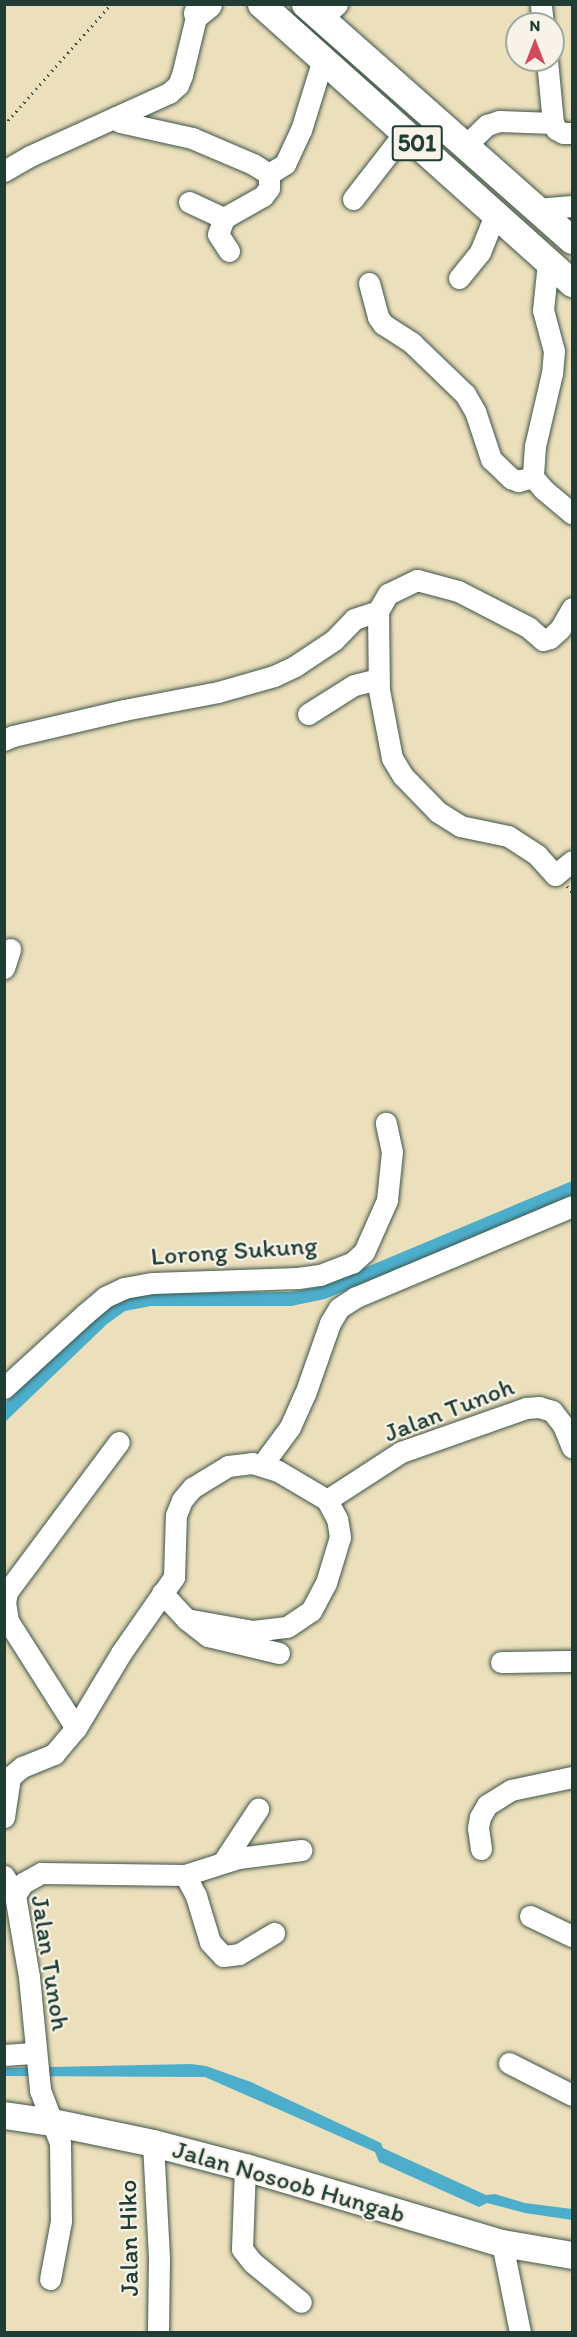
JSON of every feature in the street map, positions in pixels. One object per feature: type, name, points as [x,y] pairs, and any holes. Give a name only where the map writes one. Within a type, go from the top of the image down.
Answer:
[{"type":"main road","points":[[246,4],[268,11]]},
{"type":"main road","name":"501","points":[[321,9],[466,145],[573,240]]},
{"type":"main road","name":"501","points":[[268,11],[573,283]]},
{"type":"main road","name":"Jalan Nosoob Hungab","points":[[4,2115],[52,2122],[153,2143],[244,2167],[502,2243],[573,2255]]},
{"type":"street","points":[[5,170],[169,93],[178,85],[201,7]]},
{"type":"street","points":[[269,174],[285,164],[301,130],[323,59]]},
{"type":"street","points":[[548,72],[553,123],[556,129],[563,133],[573,133]]},
{"type":"street","points":[[116,117],[120,122],[192,138],[253,164],[269,174]]},
{"type":"street","points":[[466,145],[487,125],[499,121],[553,123]]},
{"type":"street","points":[[353,199],[405,132]]},
{"type":"street","points":[[229,252],[218,234],[224,218],[263,196],[269,188],[269,174]]},
{"type":"street","points":[[189,201],[224,218]]},
{"type":"street","points":[[537,209],[573,206]]},
{"type":"street","points":[[459,278],[480,252],[495,215]]},
{"type":"street","points":[[548,262],[543,310],[554,351],[535,446],[533,477],[543,489],[573,513]]},
{"type":"street","points":[[369,283],[378,317],[383,324],[412,343],[465,394],[475,411],[491,459],[511,478],[518,481],[533,477]]},
{"type":"street","points":[[573,608],[560,629],[550,638],[543,640],[528,627],[458,591],[417,580],[388,594],[378,611],[378,679],[392,758],[403,776],[438,812],[460,826],[508,836],[537,855],[555,875],[573,861]]},
{"type":"street","points":[[4,740],[13,736],[218,692],[265,678],[295,666],[334,640],[354,619],[378,611]]},
{"type":"street","points":[[308,714],[354,685],[378,679]]},
{"type":"street","name":"Lorong Sukung","points":[[4,1388],[98,1303],[124,1288],[153,1283],[298,1278],[320,1275],[352,1263],[364,1252],[387,1200],[392,1152],[386,1124]]},
{"type":"street","points":[[262,1465],[290,1427],[305,1394],[330,1323],[339,1308],[356,1297],[573,1206]]},
{"type":"street","name":"Jalan Tunoh","points":[[327,1500],[401,1452],[526,1408],[538,1407],[552,1411],[563,1425],[573,1447]]},
{"type":"street","points":[[76,1728],[8,1620],[5,1603],[7,1592],[119,1442]]},
{"type":"street","points":[[4,1817],[10,1777],[22,1767],[54,1754],[76,1728],[121,1653],[174,1576],[176,1515],[182,1500],[192,1488],[228,1466],[252,1463],[262,1465],[303,1484],[327,1500],[337,1519],[340,1537],[326,1583],[311,1611],[287,1627],[253,1631],[186,1619]]},
{"type":"street","points":[[162,1593],[186,1619],[208,1636],[279,1653]]},
{"type":"street","points":[[501,1662],[573,1660]]},
{"type":"street","points":[[481,1849],[478,1828],[480,1817],[487,1805],[511,1790],[573,1777]]},
{"type":"street","points":[[223,1862],[258,1809]]},
{"type":"street","points":[[15,1895],[23,1883],[41,1873],[185,1875],[223,1862],[301,1850]]},
{"type":"street","points":[[185,1875],[196,1896],[210,1942],[222,1956],[239,1954],[274,1933]]},
{"type":"street","name":"Jalan Tunoh","points":[[4,1876],[15,1895],[12,1930],[29,1977],[40,2090],[60,2143],[62,2221],[50,2279]]},
{"type":"street","points":[[530,1916],[573,1936]]},
{"type":"street","points":[[4,2055],[36,2057]]},
{"type":"street","points":[[509,2063],[573,2095]]},
{"type":"street","name":"Jalan Hiko","points":[[153,2143],[159,2259],[158,2332]]},
{"type":"street","points":[[244,2167],[242,2249],[252,2262],[301,2302]]},
{"type":"street","points":[[502,2243],[520,2332]]},
{"type":"path","points":[[4,125],[43,85],[111,4]]},
{"type":"water","points":[[572,1181],[572,1197],[325,1299],[291,1306],[151,1306],[125,1311],[107,1324],[5,1422],[5,1403],[97,1316],[121,1298],[152,1293],[290,1292],[319,1287]]},
{"type":"water","points":[[191,2064],[206,2066],[251,2082],[381,2143],[383,2148],[486,2195],[495,2194],[525,2203],[572,2209],[572,2220],[525,2213],[487,2203],[479,2207],[379,2162],[375,2152],[205,2077],[5,2076],[4,2068]]}]
